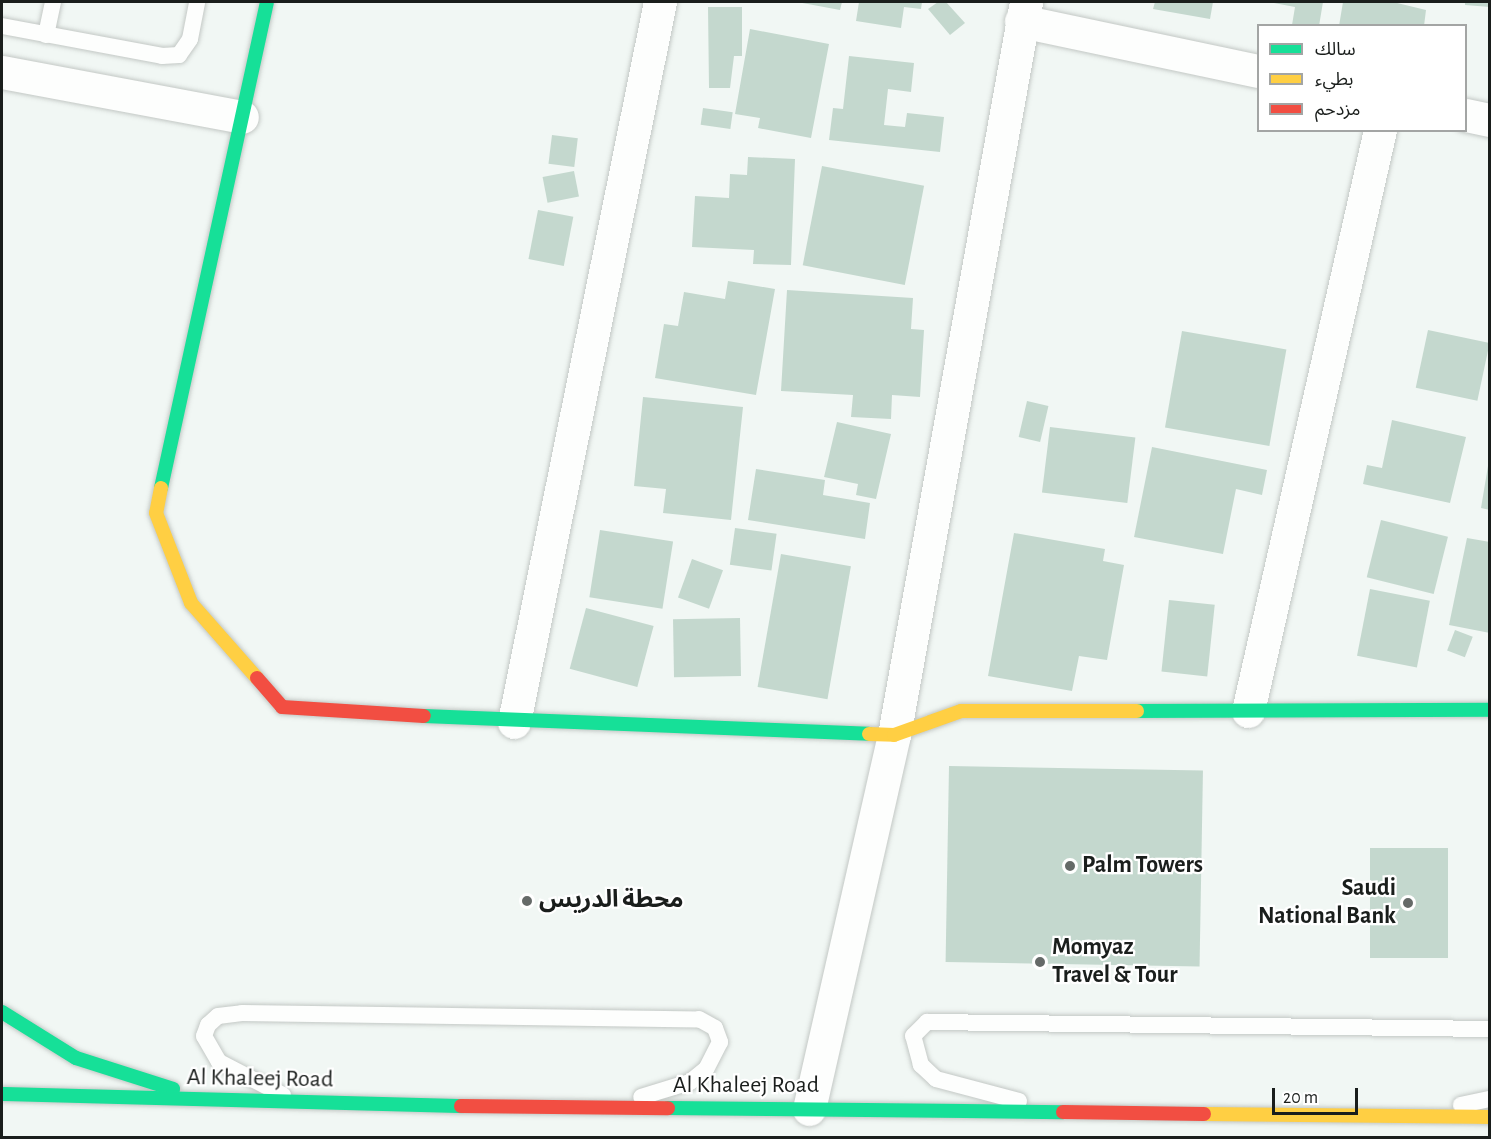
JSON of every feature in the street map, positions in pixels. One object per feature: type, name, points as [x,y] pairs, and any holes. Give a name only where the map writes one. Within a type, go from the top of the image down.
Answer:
[{"type":"street","points":[[267,2],[156,513],[191,603],[282,707],[514,722],[894,735],[961,711],[1490,710]]},
{"type":"street","points":[[514,722],[660,2]]},
{"type":"street","points":[[809,1109],[894,735],[1024,11],[1257,71]]},
{"type":"street","points":[[2,72],[242,117]]},
{"type":"street","points":[[1467,115],[1490,120]]},
{"type":"street","points":[[1248,711],[1380,132]]},
{"type":"street","points":[[2,1012],[76,1058],[209,1101]]},
{"type":"street","name":"Al Khaleej Road","points":[[2,1094],[304,1104],[1425,1113],[1490,1117]]},
{"type":"lane","points":[[46,35],[53,2]]},
{"type":"lane","points":[[2,26],[162,56],[178,55],[190,39],[197,2]]},
{"type":"lane","points":[[304,1104],[219,1062],[204,1036],[208,1025],[218,1016],[242,1013],[699,1019],[715,1029],[720,1042],[716,1056],[690,1082],[602,1107]]},
{"type":"lane","points":[[1055,1111],[936,1079],[921,1065],[913,1036],[927,1022],[1490,1029]]},
{"type":"lane","points":[[1425,1113],[1490,1099]]},
{"type":"building","points":[[797,2],[842,2],[840,10]]},
{"type":"building","points":[[859,2],[922,2],[921,9],[904,7],[901,28],[856,21]]},
{"type":"building","points":[[938,2],[946,2],[965,23],[950,35],[928,9]]},
{"type":"building","points":[[1155,2],[1213,2],[1210,19],[1153,9]]},
{"type":"building","points":[[1268,2],[1323,2],[1319,24],[1292,24],[1295,7]]},
{"type":"building","points":[[1343,2],[1393,2],[1426,10],[1424,24],[1339,24]]},
{"type":"building","points":[[1465,2],[1490,2],[1490,7],[1465,5]]},
{"type":"building","points":[[708,7],[742,7],[742,56],[734,56],[730,88],[709,88]]},
{"type":"building","points":[[750,29],[829,44],[811,138],[758,128],[760,118],[735,114]]},
{"type":"building","points":[[849,56],[914,63],[911,92],[888,89],[884,125],[905,127],[907,113],[944,117],[940,152],[829,140],[833,108],[843,109]]},
{"type":"building","points":[[703,108],[733,112],[730,129],[701,125]]},
{"type":"building","points":[[552,135],[578,138],[574,167],[548,164]]},
{"type":"building","points":[[748,157],[795,159],[791,265],[753,264],[754,250],[692,247],[695,196],[729,198],[730,174],[747,175]]},
{"type":"building","points":[[822,166],[924,186],[905,285],[803,265]]},
{"type":"building","points":[[574,171],[579,197],[548,203],[543,177]]},
{"type":"building","points":[[538,210],[573,217],[564,266],[528,259]]},
{"type":"building","points":[[728,281],[775,289],[756,395],[655,378],[664,324],[678,326],[684,292],[725,299]]},
{"type":"building","points":[[787,290],[913,298],[911,329],[924,330],[920,397],[892,395],[891,419],[851,417],[853,395],[781,391]]},
{"type":"building","points":[[1428,330],[1490,343],[1477,401],[1416,388]]},
{"type":"building","points":[[1182,331],[1286,349],[1269,446],[1165,428]]},
{"type":"building","points":[[643,397],[743,407],[731,520],[663,513],[666,489],[634,486]]},
{"type":"building","points":[[1027,401],[1048,406],[1040,442],[1019,437]]},
{"type":"building","points":[[1392,420],[1466,437],[1450,503],[1363,484],[1367,465],[1382,468]]},
{"type":"building","points":[[837,422],[891,434],[876,499],[856,495],[858,484],[824,477]]},
{"type":"building","points":[[1050,427],[1135,437],[1127,503],[1042,493]]},
{"type":"building","points":[[1152,447],[1267,470],[1262,495],[1236,489],[1223,554],[1134,537]]},
{"type":"building","points":[[1488,466],[1490,466],[1490,510],[1481,508]]},
{"type":"building","points":[[756,469],[825,480],[823,495],[870,503],[865,539],[748,520]]},
{"type":"building","points":[[1381,520],[1448,537],[1434,594],[1367,577]]},
{"type":"building","points":[[735,528],[777,534],[771,570],[730,565]]},
{"type":"building","points":[[600,530],[673,542],[662,609],[589,597]]},
{"type":"building","points":[[1014,533],[1105,549],[1103,561],[1124,565],[1107,660],[1079,656],[1072,691],[988,676]]},
{"type":"building","points":[[1467,538],[1490,542],[1490,633],[1449,625]]},
{"type":"building","points":[[781,554],[851,566],[827,699],[758,687]]},
{"type":"building","points":[[692,559],[723,570],[709,609],[678,598]]},
{"type":"building","points":[[1370,589],[1430,601],[1417,667],[1357,656]]},
{"type":"building","points":[[1169,600],[1215,605],[1207,676],[1161,672]]},
{"type":"building","points":[[586,608],[654,626],[637,687],[570,669]]},
{"type":"building","points":[[740,618],[741,676],[674,677],[673,619]]},
{"type":"building","points":[[1455,630],[1473,637],[1465,657],[1447,651]]},
{"type":"building","name":"Palm Towers","points":[[949,766],[1203,770],[1200,966],[946,962]]},
{"type":"building","name":"Saudi National Bank","points":[[1370,848],[1448,848],[1448,958],[1370,958]]},
{"type":"traffic: fast","points":[[161,488],[267,2]]},
{"type":"traffic: fast","points":[[1137,711],[1490,710]]},
{"type":"traffic: fast","points":[[424,716],[869,734]]},
{"type":"traffic: fast","points":[[2,1012],[76,1058],[173,1089]]},
{"type":"traffic: fast","points":[[2,1094],[461,1106]]},
{"type":"traffic: fast","points":[[668,1108],[1063,1112]]},
{"type":"traffic: slow","points":[[161,488],[156,513],[191,603],[257,678]]},
{"type":"traffic: slow","points":[[869,734],[894,735],[961,711],[1137,711]]},
{"type":"traffic: slow","points":[[1204,1114],[1490,1117]]},
{"type":"traffic: jam","points":[[257,678],[282,707],[424,716]]},
{"type":"traffic: jam","points":[[461,1106],[668,1108]]},
{"type":"traffic: jam","points":[[1063,1112],[1204,1114]]},
{"type":"place","name":"Palm Towers","points":[[1070,866]]},
{"type":"place","name":"محطة الدريس","points":[[527,901]]},
{"type":"place","name":"Saudi National Bank","points":[[1408,903]]},
{"type":"place","name":"Momyaz Travel & Tour","points":[[1040,962]]}]
